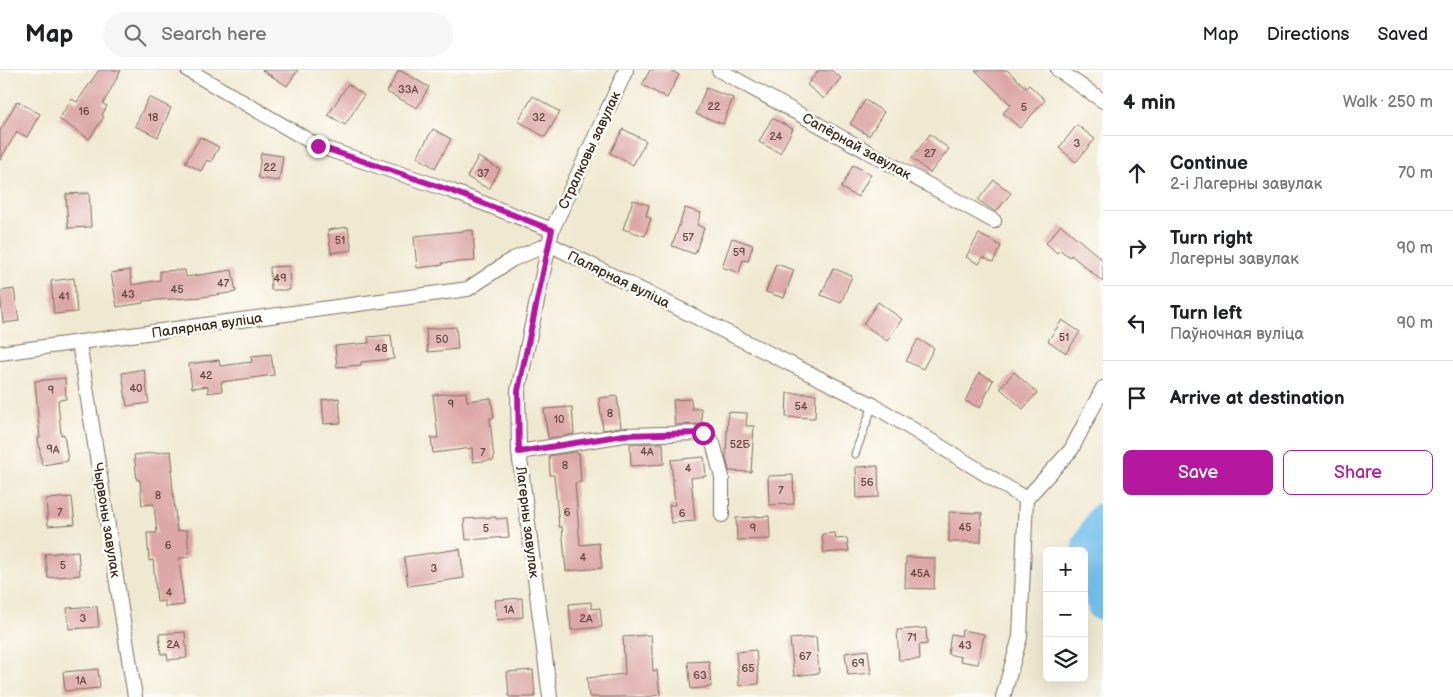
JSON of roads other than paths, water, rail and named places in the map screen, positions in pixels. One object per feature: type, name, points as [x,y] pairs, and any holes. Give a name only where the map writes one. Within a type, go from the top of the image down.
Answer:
[{"type":"street","points":[[188,70],[318,146],[449,190],[552,230]]},
{"type":"street","name":"Стралковы завулак","points":[[552,230],[626,70]]},
{"type":"street","name":"Сапёрнай завулак","points":[[719,70],[994,221]]},
{"type":"street","points":[[1058,70],[1103,101]]},
{"type":"street","name":"Лагерны завулак","points":[[550,697],[519,452],[518,391],[552,230]]},
{"type":"street","name":"Палярная вуліца","points":[[0,353],[468,289],[510,260],[549,244],[873,405],[1026,499]]},
{"type":"street","name":"Чырвоны завулак","points":[[79,343],[135,697]]},
{"type":"street","points":[[1003,697],[1020,637],[1026,499],[1071,450],[1103,388]]},
{"type":"street","points":[[1089,415],[1103,406]]},
{"type":"street","points":[[519,452],[624,435],[703,433],[713,443],[722,477],[722,515]]},
{"type":"lane","points":[[855,454],[873,405]]},
{"type":"waterway","points":[[1103,518],[1088,544],[1103,606]]}]
